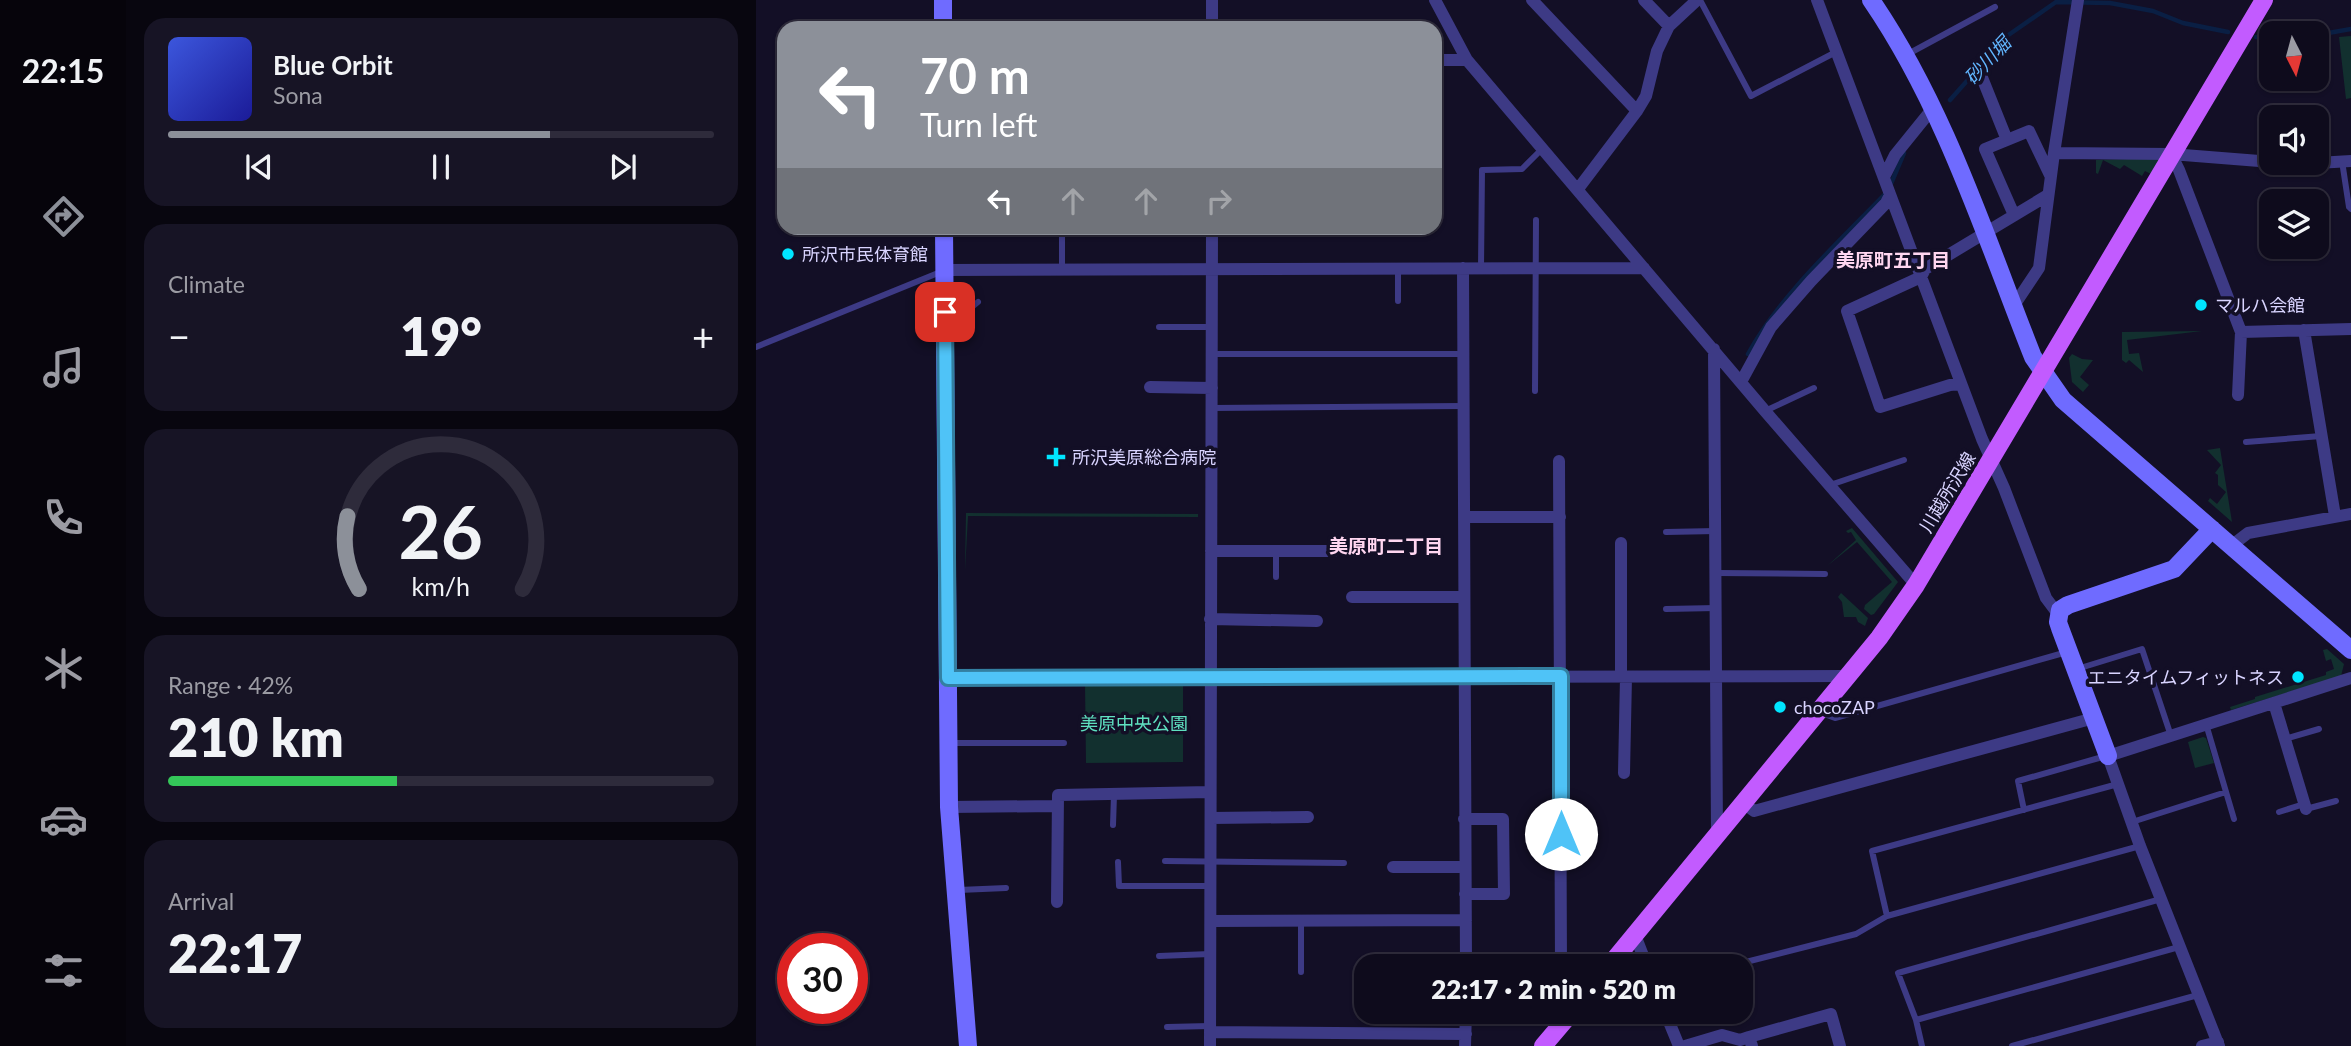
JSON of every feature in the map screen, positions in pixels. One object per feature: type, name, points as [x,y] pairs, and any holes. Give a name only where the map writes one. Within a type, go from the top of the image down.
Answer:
[{"type":"main road","name":"川越所沢線","points":[[1619,954],[1879,638],[1916,585],[2264,0]]},
{"type":"main road","points":[[1543,1046],[1558,1024]]},
{"type":"street","points":[[943,0],[943,21]]},
{"type":"street","points":[[1212,0],[1212,21]]},
{"type":"street","points":[[1435,0],[1467,60],[1916,585]]},
{"type":"street","points":[[1532,0],[1637,111]]},
{"type":"street","points":[[1644,0],[1669,26]]},
{"type":"street","points":[[1578,188],[1646,96],[1657,51],[1669,26],[1699,0]]},
{"type":"street","points":[[1817,0],[1961,384],[2046,598],[2058,614],[2060,628],[2140,846],[2219,1044],[2202,1046]]},
{"type":"street","points":[[1871,0],[1906,55],[1933,108],[2033,357],[2042,373],[2063,400],[2351,650]]},
{"type":"street","points":[[2014,307],[2039,268],[2050,177],[2078,0]]},
{"type":"street","points":[[1442,60],[1467,60]]},
{"type":"street","points":[[1981,75],[2007,140]]},
{"type":"street","points":[[1741,382],[1771,327],[1886,203],[1886,186],[1895,155],[1933,108]]},
{"type":"street","points":[[2014,215],[1985,149],[2029,131],[2050,177]]},
{"type":"street","points":[[2054,153],[2171,155],[2259,161]]},
{"type":"street","points":[[2171,155],[2241,332],[2238,395]]},
{"type":"street","points":[[1961,384],[1880,407],[1847,311],[1921,277],[1924,270],[2048,195]]},
{"type":"street","points":[[944,235],[947,743],[954,890],[968,1046]]},
{"type":"street","points":[[1210,1046],[1212,235]]},
{"type":"street","points":[[1463,268],[1466,954]]},
{"type":"street","points":[[945,270],[1644,268]]},
{"type":"street","points":[[2241,332],[2351,329]]},
{"type":"street","points":[[2304,330],[2336,516]]},
{"type":"street","points":[[1714,349],[1717,835]]},
{"type":"street","points":[[1150,387],[1212,388]]},
{"type":"street","points":[[1559,461],[1561,954]]},
{"type":"street","points":[[2231,546],[2248,533],[2351,514]]},
{"type":"street","points":[[1464,517],[1560,517]]},
{"type":"street","points":[[2058,614],[2068,605],[2174,569],[2212,529]]},
{"type":"street","points":[[1621,543],[1625,773]]},
{"type":"street","points":[[1212,551],[1334,551]]},
{"type":"street","points":[[1352,597],[1463,597]]},
{"type":"street","points":[[1210,619],[1317,621]]},
{"type":"street","points":[[948,678],[1847,676]]},
{"type":"street","points":[[2108,756],[2351,678]]},
{"type":"street","points":[[2274,703],[2305,806]]},
{"type":"street","points":[[1743,803],[1754,811],[2094,718]]},
{"type":"street","points":[[1057,902],[1058,795],[1210,792]]},
{"type":"street","points":[[949,807],[1058,806]]},
{"type":"street","points":[[1211,818],[1308,817]]},
{"type":"street","points":[[1464,819],[1503,819],[1503,894],[1465,894]]},
{"type":"street","points":[[1393,867],[1464,867]]},
{"type":"street","points":[[1211,921],[1466,920]]},
{"type":"street","points":[[1635,934],[1642,954]]},
{"type":"street","points":[[1685,1046],[1722,1035],[1751,1042],[1831,1014],[1840,1046]]},
{"type":"street","points":[[1670,1024],[1679,1046]]},
{"type":"street","points":[[1210,1029],[1465,1040]]},
{"type":"lane","points":[[1699,0],[1751,96],[1837,51]]},
{"type":"lane","points":[[1906,55],[1995,7]]},
{"type":"lane","points":[[1481,268],[1482,170],[1522,169],[1542,149]]},
{"type":"lane","points":[[2346,161],[2351,209]]},
{"type":"lane","points":[[1535,391],[1536,220]]},
{"type":"lane","points":[[1062,235],[1062,270]]},
{"type":"lane","points":[[1398,268],[1398,301]]},
{"type":"lane","points":[[756,347],[945,270]]},
{"type":"lane","points":[[945,312],[967,311],[978,302]]},
{"type":"lane","points":[[1159,327],[1212,327]]},
{"type":"lane","points":[[1212,354],[1463,354]]},
{"type":"lane","points":[[1765,411],[1814,388]]},
{"type":"lane","points":[[1212,408],[1463,406]]},
{"type":"lane","points":[[2246,442],[2322,436]]},
{"type":"lane","points":[[1830,485],[1904,460]]},
{"type":"lane","points":[[1666,531],[1716,531]]},
{"type":"lane","points":[[1276,551],[1276,577]]},
{"type":"lane","points":[[1716,573],[1825,574]]},
{"type":"lane","points":[[1666,609],[1716,608]]},
{"type":"lane","points":[[2077,670],[2142,649],[2171,736]]},
{"type":"lane","points":[[1818,711],[1835,718],[2069,651]]},
{"type":"lane","points":[[2206,724],[2234,819]]},
{"type":"lane","points":[[2285,739],[2319,729]]},
{"type":"lane","points":[[947,743],[1064,743]]},
{"type":"lane","points":[[2024,810],[2018,780],[2108,756]]},
{"type":"lane","points":[[1887,916],[1872,851],[2119,784]]},
{"type":"lane","points":[[2132,822],[2226,793]]},
{"type":"lane","points":[[1113,825],[1114,794]]},
{"type":"lane","points":[[2279,811],[2336,801]]},
{"type":"lane","points":[[1753,960],[1856,934],[1887,916],[2140,846]]},
{"type":"lane","points":[[1165,861],[1344,863]]},
{"type":"lane","points":[[1118,862],[1119,886],[1209,886]]},
{"type":"lane","points":[[954,890],[1006,888]]},
{"type":"lane","points":[[1922,1046],[1916,1020],[1898,973],[2161,899]]},
{"type":"lane","points":[[1301,920],[1301,972]]},
{"type":"lane","points":[[1916,1020],[2181,947]]},
{"type":"lane","points":[[1159,956],[1210,954]]},
{"type":"lane","points":[[2012,1046],[2200,994]]},
{"type":"lane","points":[[1167,1027],[1210,1029]]},
{"type":"green space","points":[[2351,36],[2351,98],[2346,99],[2339,37]]},
{"type":"green space","points":[[2161,158],[2151,174],[2145,171],[2142,176],[2124,165],[2120,169],[2103,160],[2098,174],[2096,173],[2096,160]]},
{"type":"green space","points":[[2202,331],[2127,340],[2129,354],[2139,353],[2143,372],[2129,360],[2126,363],[2122,360],[2122,332]]},
{"type":"green space","points":[[2072,354],[2093,360],[2080,377],[2089,385],[2083,392],[2072,382],[2069,358]]},
{"type":"green space","points":[[2220,448],[2232,522],[2208,501],[2210,498],[2217,504],[2226,492],[2218,485],[2218,475],[2215,473],[2221,465],[2207,450]]},
{"type":"green space","points":[[966,513],[1198,514],[1198,517],[968,516],[965,571]]},
{"type":"green space","points":[[1852,528],[1898,582],[1871,615],[1864,609],[1865,605],[1892,582],[1857,542],[1827,566],[1856,540],[1851,532],[1846,531]]},
{"type":"green space","points":[[1841,593],[1868,618],[1865,626],[1858,622],[1856,617],[1844,617],[1842,602],[1838,597]]},
{"type":"green space","points":[[2327,649],[2344,664],[2341,676],[2231,710],[2230,707],[2255,697],[2326,675],[2326,672],[2334,669],[2331,659],[2326,661],[2323,650]]},
{"type":"green space","name":"美原中央公園","points":[[1085,684],[1183,684],[1183,762],[1086,763]]},
{"type":"green space","points":[[2206,738],[2214,763],[2195,768],[2188,742]]},
{"type":"waterway","name":"砂川堀","points":[[1950,100],[2007,36],[2056,2],[2110,3],[2153,11],[2183,23],[2228,32]]},
{"type":"waterway","name":"砂川堀","points":[[2329,33],[2351,29]]},
{"type":"waterway","name":"砂川堀","points":[[1890,186],[1904,153]]},
{"type":"waterway","name":"砂川堀","points":[[1748,354],[1777,310],[1794,290],[1885,194]]},
{"type":"place","name":"所沢市民体育館","points":[[788,254]]},
{"type":"place","name":"マルハ会館","points":[[2201,305]]},
{"type":"place","name":"所沢美原総合病院","points":[[1056,457]]},
{"type":"place","name":"エニタイムフィットネス","points":[[2298,677]]},
{"type":"place","name":"chocoZAP","points":[[1780,707]]},
{"type":"district","name":"美原町五丁目","points":[[1893,259]]},
{"type":"district","name":"美原町二丁目","points":[[1386,545]]},
{"type":"route","points":[[945,312],[948,678],[1561,676],[1561,834]]}]
